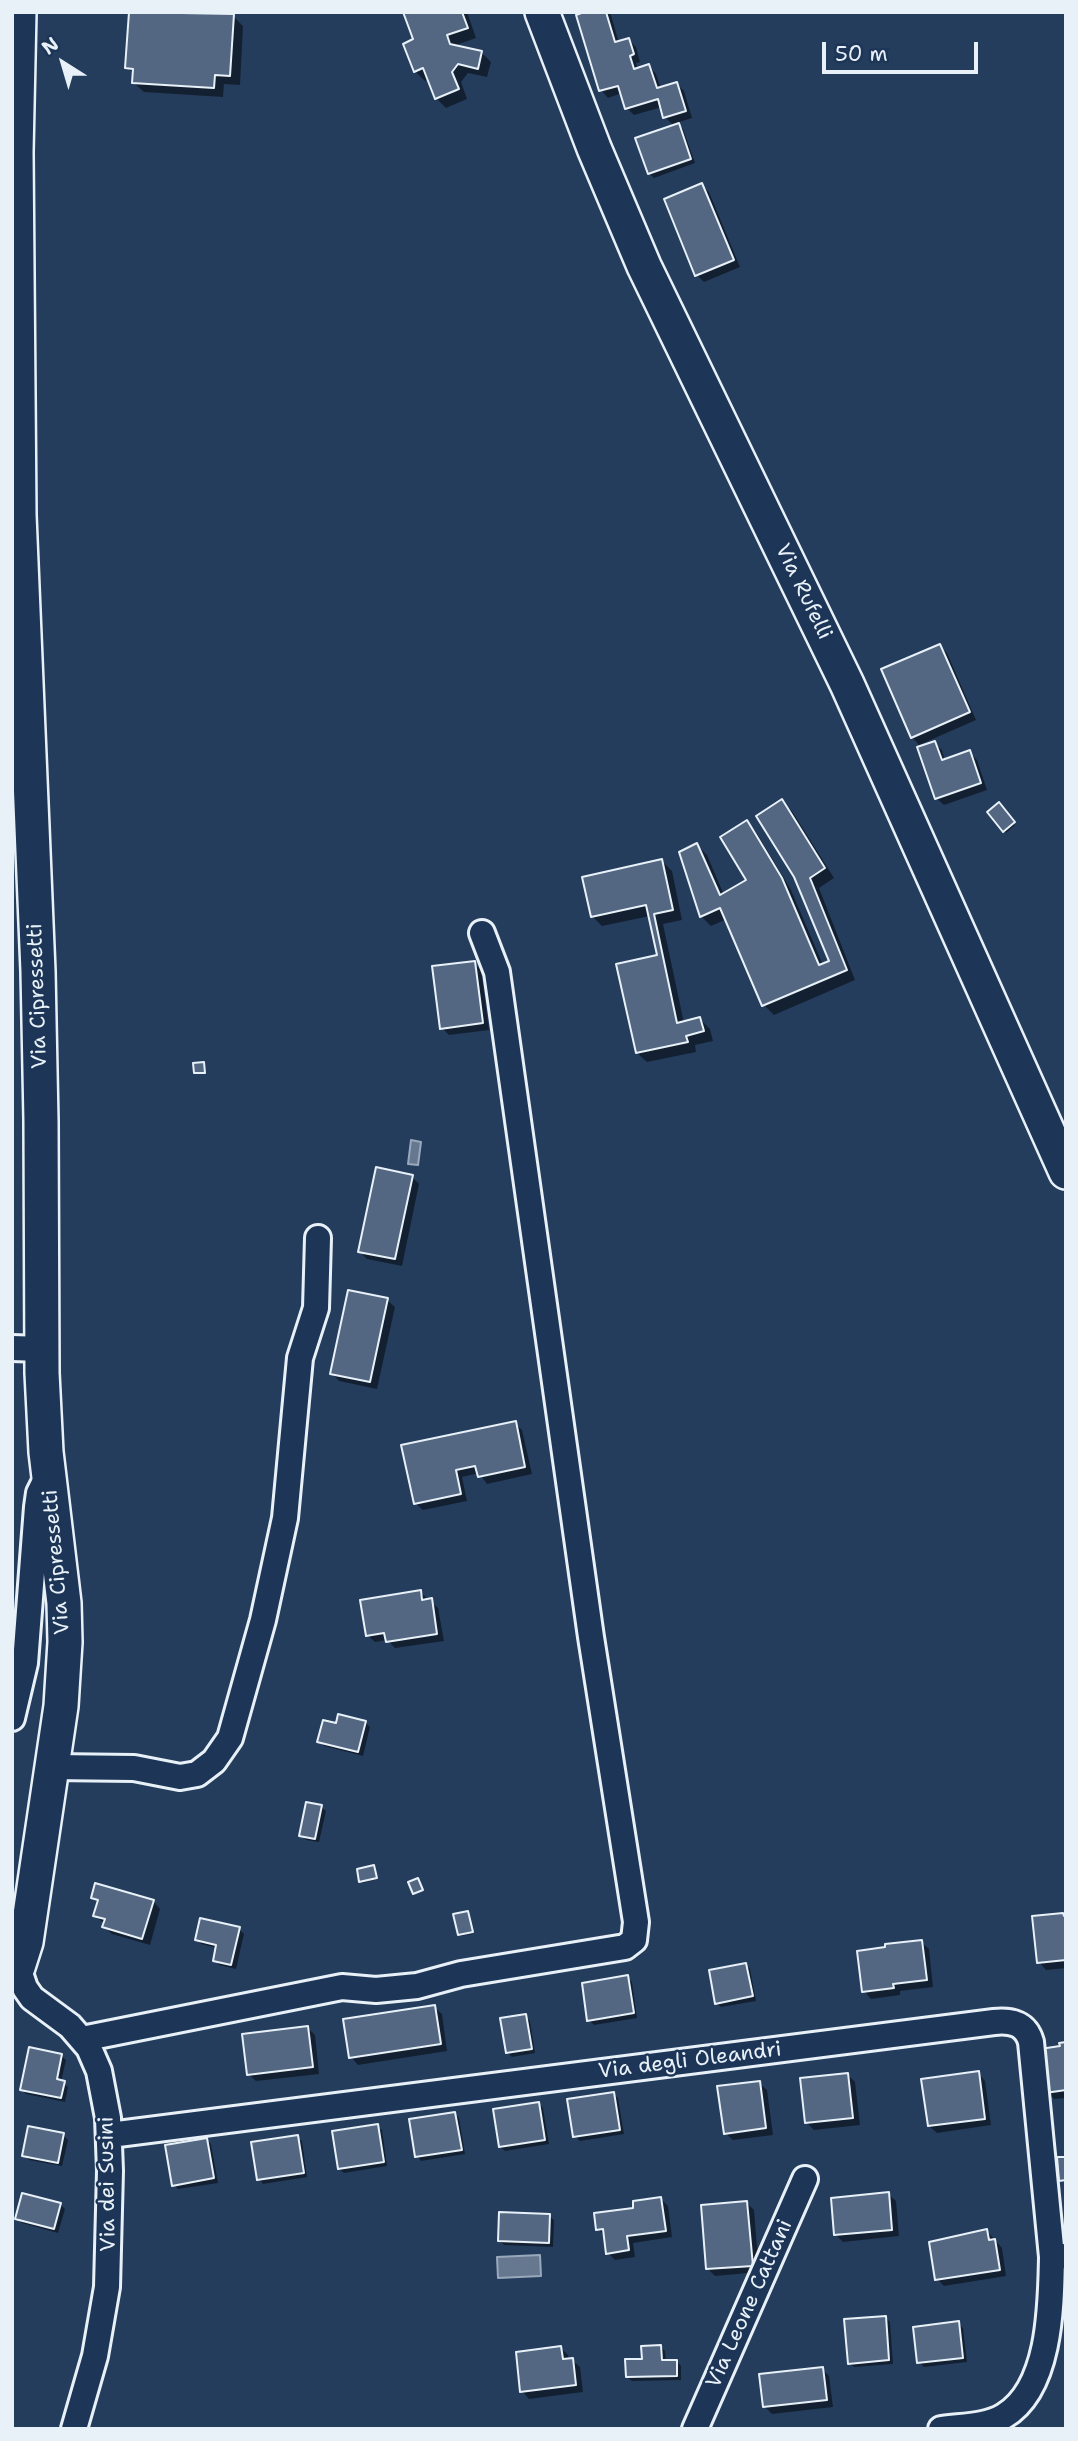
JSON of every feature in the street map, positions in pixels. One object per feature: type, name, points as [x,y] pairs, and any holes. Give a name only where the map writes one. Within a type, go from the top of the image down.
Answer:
[{"type":"street","name":"Via Cipressetti","points":[[15,1970],[26,1942],[52,1767],[62,1696],[65,1622],[44,1425],[27,1348],[38,984],[18,631],[16,102],[19,12]]},
{"type":"street","name":"Via Rufelli","points":[[542,12],[594,148],[644,266],[847,684],[1066,1172]]},
{"type":"street","points":[[82,2039],[342,1987],[376,1990],[417,1986],[461,1974],[625,1947],[634,1940],[636,1922],[591,1637],[497,972],[482,933]]},
{"type":"street","points":[[52,1767],[134,1768],[180,1777],[197,1774],[214,1761],[230,1738],[263,1620],[285,1518],[300,1358],[316,1308],[318,1238]]},
{"type":"street","points":[[12,1718],[20,1688],[20,1645],[37,1507],[41,1488],[49,1477]]},
{"type":"street","name":"Via dei Susini","points":[[15,1970],[33,1998],[70,2026],[82,2039],[99,2071],[106,2102],[110,2135],[110,2239],[106,2296],[95,2356],[74,2429]]},
{"type":"street","name":"Via degli Oleandri","points":[[110,2135],[995,2022],[1013,2022],[1024,2029],[1031,2042],[1059,2256]]},
{"type":"street","name":"Via Leone Cattani","points":[[695,2429],[805,2179]]},
{"type":"street","points":[[941,2429],[998,2419],[1020,2402],[1039,2365],[1047,2334],[1059,2256]]},
{"type":"water","points":[[411,1140],[421,1142],[418,1165],[408,1164]]},
{"type":"water","points":[[540,2255],[541,2276],[498,2278],[497,2257]]},
{"type":"building","points":[[129,12],[234,14],[230,76],[215,75],[214,88],[132,83],[133,69],[125,68]]},
{"type":"building","points":[[403,12],[462,12],[468,28],[447,35],[450,44],[482,51],[478,69],[458,64],[452,72],[459,89],[435,99],[423,68],[414,72],[403,44],[413,39]]},
{"type":"building","points":[[584,12],[606,12],[615,42],[629,38],[634,54],[630,56],[634,69],[649,64],[657,88],[677,82],[686,111],[663,118],[658,99],[625,109],[618,86],[599,91],[576,15]]},
{"type":"building","points":[[679,123],[691,159],[648,174],[635,138]]},
{"type":"building","points":[[702,183],[734,260],[695,276],[664,199]]},
{"type":"building","points":[[940,644],[970,712],[911,738],[881,669]]},
{"type":"building","points":[[935,741],[942,760],[970,750],[981,783],[935,799],[917,747]]},
{"type":"building","points":[[782,799],[825,868],[810,878],[847,970],[762,1006],[720,908],[700,917],[679,852],[697,843],[720,895],[746,880],[720,837],[747,820],[782,878],[819,965],[829,961],[794,877],[756,816]]},
{"type":"building","points":[[999,802],[1015,822],[1003,832],[987,812]]},
{"type":"building","points":[[662,859],[673,910],[654,914],[677,1023],[700,1017],[704,1031],[686,1036],[688,1042],[636,1053],[616,964],[657,955],[646,905],[591,917],[582,877]]},
{"type":"building","points":[[475,961],[483,1023],[440,1029],[432,966]]},
{"type":"building","points":[[204,1062],[205,1073],[194,1073],[193,1063]]},
{"type":"building","points":[[376,1167],[413,1175],[395,1259],[358,1252]]},
{"type":"building","points":[[348,1290],[388,1298],[370,1382],[330,1374]]},
{"type":"building","points":[[516,1421],[525,1467],[478,1477],[475,1466],[456,1470],[461,1494],[414,1504],[401,1445]]},
{"type":"building","points":[[421,1590],[422,1600],[432,1598],[437,1634],[386,1642],[384,1633],[366,1636],[360,1600]]},
{"type":"building","points":[[338,1714],[366,1721],[358,1752],[317,1742],[323,1720],[336,1723]]},
{"type":"building","points":[[306,1802],[322,1805],[315,1839],[299,1836]]},
{"type":"building","points":[[374,1865],[377,1878],[359,1882],[357,1869]]},
{"type":"building","points":[[418,1878],[423,1890],[413,1894],[408,1882]]},
{"type":"building","points":[[95,1883],[154,1900],[142,1939],[102,1927],[105,1919],[93,1916],[98,1900],[91,1898]]},
{"type":"building","points":[[468,1911],[473,1932],[458,1935],[453,1914]]},
{"type":"building","points":[[1063,1913],[1066,1916],[1066,1960],[1037,1963],[1032,1916]]},
{"type":"building","points":[[200,1918],[240,1927],[231,1965],[213,1961],[216,1945],[195,1940]]},
{"type":"building","points":[[922,1940],[927,1980],[893,1984],[894,1988],[862,1992],[857,1951],[885,1947],[885,1944]]},
{"type":"building","points":[[746,1963],[753,1996],[715,2004],[709,1970]]},
{"type":"building","points":[[628,1975],[634,2013],[587,2021],[582,1983]]},
{"type":"building","points":[[435,2005],[441,2044],[349,2058],[343,2019]]},
{"type":"building","points":[[526,2014],[532,2049],[506,2053],[500,2018]]},
{"type":"building","points":[[308,2026],[313,2067],[247,2075],[242,2034]]},
{"type":"building","points":[[1066,2042],[1066,2090],[1045,2093],[1040,2049],[1060,2046],[1059,2043]]},
{"type":"building","points":[[29,2047],[62,2054],[57,2079],[65,2081],[61,2098],[20,2090]]},
{"type":"building","points":[[979,2071],[985,2119],[928,2126],[921,2079]]},
{"type":"building","points":[[848,2073],[853,2118],[805,2123],[800,2078]]},
{"type":"building","points":[[760,2081],[766,2128],[724,2134],[717,2086]]},
{"type":"building","points":[[614,2092],[620,2130],[573,2137],[567,2099]]},
{"type":"building","points":[[539,2102],[545,2140],[499,2147],[493,2109]]},
{"type":"building","points":[[455,2112],[462,2150],[415,2157],[409,2119]]},
{"type":"building","points":[[378,2124],[384,2162],[338,2169],[332,2131]]},
{"type":"building","points":[[28,2126],[64,2133],[58,2163],[22,2156]]},
{"type":"building","points":[[298,2135],[304,2173],[257,2180],[251,2142]]},
{"type":"building","points":[[207,2138],[214,2178],[172,2186],[165,2145]]},
{"type":"building","points":[[1057,2157],[1066,2157],[1066,2180],[1059,2181]]},
{"type":"building","points":[[889,2192],[892,2230],[834,2235],[831,2198]]},
{"type":"building","points":[[22,2193],[61,2203],[54,2229],[15,2219]]},
{"type":"building","points":[[661,2197],[666,2231],[627,2236],[629,2250],[606,2254],[603,2229],[596,2230],[594,2213],[633,2208],[633,2201]]},
{"type":"building","points":[[747,2201],[753,2266],[706,2269],[701,2205]]},
{"type":"building","points":[[499,2212],[550,2214],[549,2243],[498,2241]]},
{"type":"building","points":[[987,2229],[989,2240],[995,2239],[1000,2270],[935,2280],[929,2242]]},
{"type":"building","points":[[886,2316],[889,2360],[848,2364],[844,2319]]},
{"type":"building","points":[[959,2321],[963,2358],[917,2363],[913,2327]]},
{"type":"building","points":[[661,2345],[662,2360],[677,2360],[677,2376],[626,2377],[625,2359],[642,2359],[641,2346]]},
{"type":"building","points":[[561,2346],[563,2359],[573,2358],[576,2385],[520,2392],[516,2352]]},
{"type":"building","points":[[823,2367],[827,2400],[763,2407],[759,2374]]}]
